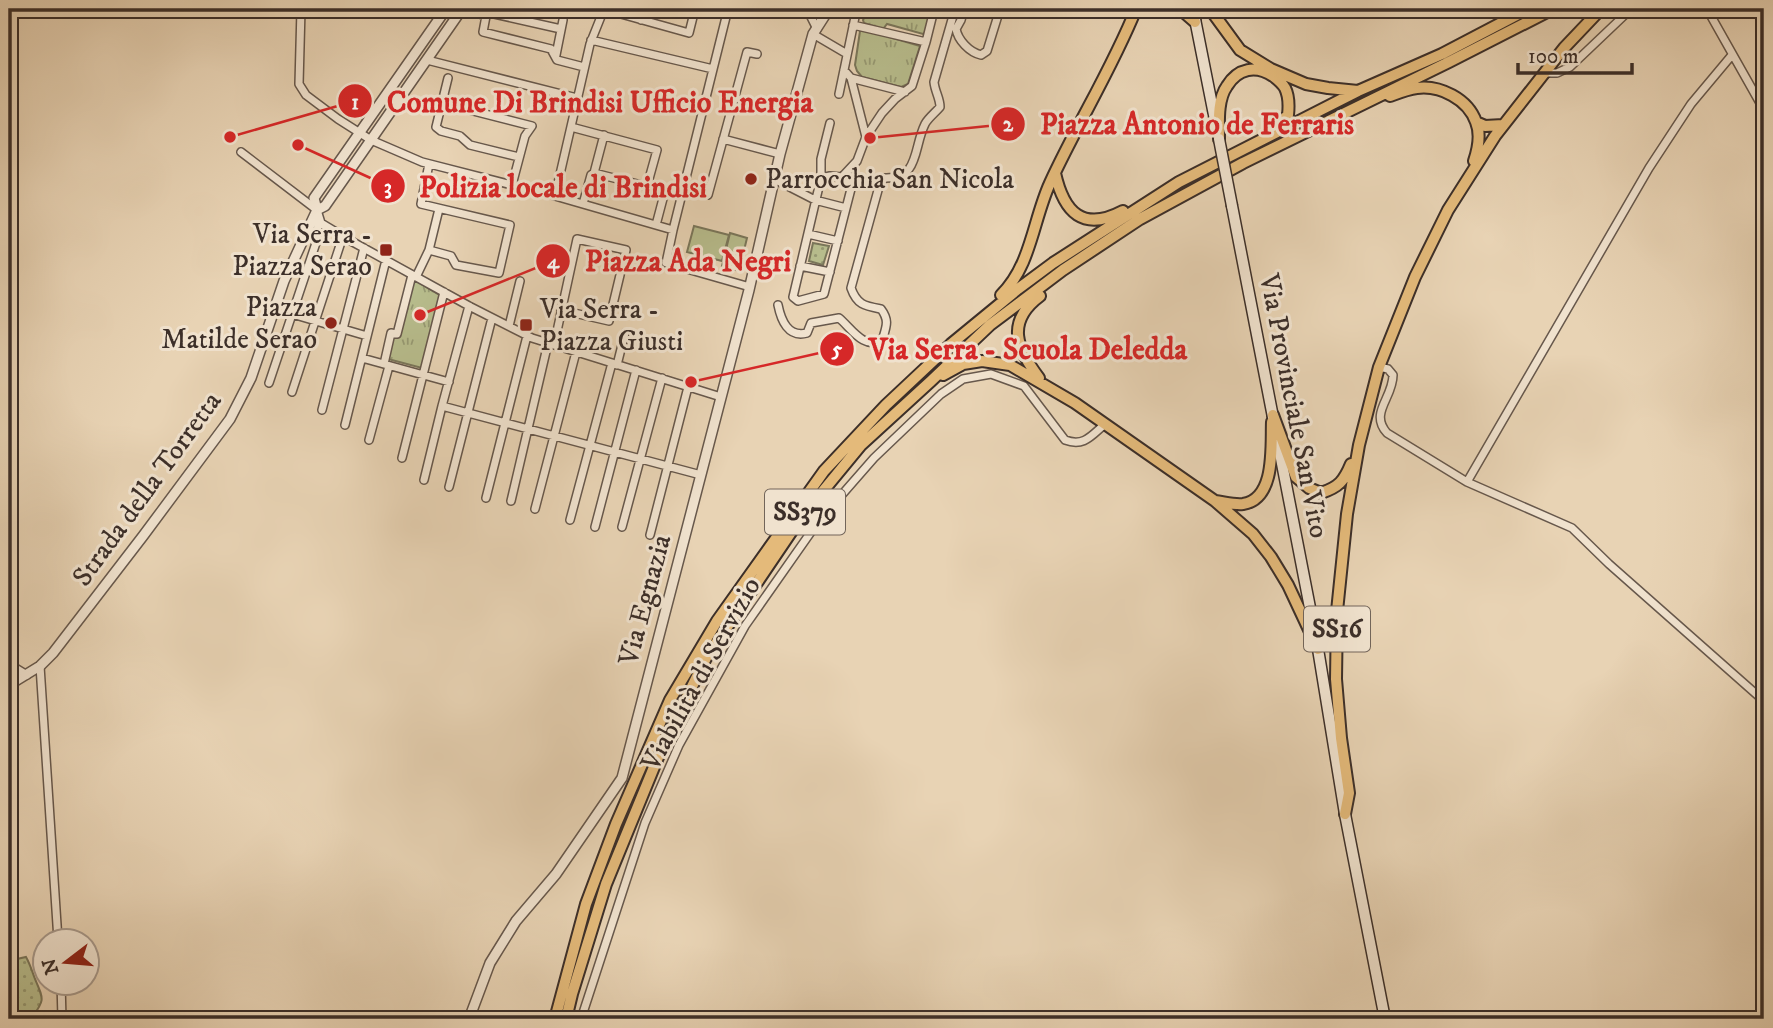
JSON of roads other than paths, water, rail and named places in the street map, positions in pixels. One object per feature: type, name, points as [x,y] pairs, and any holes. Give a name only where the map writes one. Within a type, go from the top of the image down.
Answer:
[{"type":"highway","points":[[951,344],[1012,285],[1031,241],[1049,184],[1136,9]]},
{"type":"highway","points":[[1131,21],[1142,9]]},
{"type":"highway","points":[[1180,9],[1195,22]]},
{"type":"highway","points":[[1210,9],[1240,50],[1271,69],[1306,84],[1358,91]]},
{"type":"highway","points":[[1055,173],[1059,192],[1069,208],[1082,219],[1111,217],[1358,91],[1442,54],[1528,9]]},
{"type":"highway","name":"SS379","points":[[566,1019],[606,884],[661,750],[706,658],[800,519],[861,445],[990,325],[1063,270],[1151,213],[1243,163],[1553,9]]},
{"type":"highway","name":"SS16","points":[[1345,814],[1349,793],[1336,679],[1337,611],[1359,445],[1380,366],[1415,277],[1448,210],[1503,125],[1564,48],[1601,9]]},
{"type":"highway","points":[[1219,139],[1219,118],[1226,86],[1243,71],[1262,70],[1275,77],[1285,88],[1289,102],[1288,115],[1273,130],[1242,150]]},
{"type":"highway","points":[[1301,134],[1310,134],[1383,98],[1418,87],[1443,90],[1464,103],[1476,122],[1478,145],[1471,173]]},
{"type":"highway","points":[[1476,122],[1485,126],[1503,125]]},
{"type":"highway","name":"SS379","points":[[555,1019],[586,904],[616,824],[670,700],[718,621],[824,471],[886,405],[951,344],[1052,263],[1178,182]]},
{"type":"highway","points":[[1043,383],[1024,358],[1018,339],[1019,321],[1030,303],[1095,254],[1100,246]]},
{"type":"highway","points":[[931,381],[963,364],[982,361],[1010,365],[1043,383],[1105,424],[1215,501],[1253,534],[1289,585],[1318,649]]},
{"type":"highway","points":[[1273,415],[1296,477],[1309,488],[1321,493],[1335,488],[1346,477],[1359,445]]},
{"type":"highway","points":[[1215,501],[1240,504],[1252,502],[1262,490],[1269,477],[1273,415]]},
{"type":"main road","name":"Via Provinciale San Vito","points":[[1193,9],[1318,649],[1345,814],[1385,1019]]},
{"type":"street","points":[[301,9],[299,84],[306,95],[371,140],[429,164],[673,230]]},
{"type":"street","name":"Strada della Torretta","points":[[269,383],[318,237],[314,198],[446,9]]},
{"type":"street","points":[[555,196],[591,40],[604,9],[689,33],[695,9]]},
{"type":"street","points":[[641,20],[644,9]]},
{"type":"street","points":[[728,9],[666,262],[750,287]]},
{"type":"street","points":[[807,9],[815,32],[847,54]]},
{"type":"street","name":"Via Egnazia","points":[[469,1019],[490,962],[516,921],[556,874],[622,778],[750,287],[780,154],[815,32],[828,9]]},
{"type":"street","points":[[839,94],[853,25],[860,9]]},
{"type":"street","points":[[842,177],[857,161],[866,137],[890,104],[912,86],[926,42],[934,10],[932,9]]},
{"type":"street","points":[[778,305],[781,319],[790,331],[802,335],[807,333],[811,323],[839,318],[862,341],[883,341],[886,316],[881,309],[864,306],[853,295],[851,288],[880,183],[885,178],[904,175],[910,169],[915,162],[915,153],[926,121],[940,107],[940,100],[934,92],[934,82],[955,9]]},
{"type":"street","points":[[964,9],[956,29],[957,36],[976,54],[981,55],[987,51],[1000,9]]},
{"type":"street","points":[[1545,73],[1557,73],[1570,67],[1631,9]]},
{"type":"street","points":[[1707,9],[1764,110]]},
{"type":"street","points":[[466,10],[561,29]]},
{"type":"street","name":"Strada della Torretta","points":[[9,685],[40,666],[53,653],[230,419],[251,377],[284,281],[317,210],[325,206],[427,60],[466,10]]},
{"type":"street","points":[[486,16],[483,33],[551,49],[557,60],[584,67]]},
{"type":"street","points":[[556,56],[563,20]]},
{"type":"street","points":[[853,25],[926,42]]},
{"type":"street","points":[[591,40],[713,69]]},
{"type":"street","points":[[684,187],[708,195],[747,52],[757,54]]},
{"type":"street","points":[[1467,482],[1649,168],[1691,104],[1732,55]]},
{"type":"street","points":[[427,60],[577,98]]},
{"type":"street","points":[[844,70],[851,78],[866,137]]},
{"type":"street","points":[[448,78],[436,127],[460,136],[470,145],[519,157]]},
{"type":"street","points":[[851,78],[905,92]]},
{"type":"street","points":[[442,103],[532,127],[524,136],[512,185]]},
{"type":"street","points":[[821,178],[842,177],[852,186],[824,294],[798,301],[793,297],[821,178],[821,159],[830,123]]},
{"type":"street","points":[[571,127],[657,149],[647,186]]},
{"type":"street","points":[[583,204],[604,135]]},
{"type":"street","points":[[723,139],[780,154]]},
{"type":"street","points":[[241,152],[317,210],[321,223],[527,336],[721,397]]},
{"type":"street","points":[[429,164],[421,204],[510,225],[499,273],[456,265],[451,256],[429,250]]},
{"type":"street","points":[[594,173],[665,191],[656,225]]},
{"type":"street","points":[[774,179],[815,200],[846,208]]},
{"type":"street","points":[[369,440],[391,333],[397,334],[414,276],[429,250],[439,209]]},
{"type":"street","points":[[808,234],[838,241]]},
{"type":"street","points":[[292,391],[343,236]]},
{"type":"street","points":[[511,500],[577,239],[626,250],[609,321],[561,310]]},
{"type":"street","points":[[322,411],[364,248]]},
{"type":"street","points":[[345,425],[386,260]]},
{"type":"street","points":[[800,266],[830,272]]},
{"type":"street","points":[[509,326],[520,281]]},
{"type":"street","points":[[402,458],[444,292]]},
{"type":"street","points":[[425,480],[469,306]]},
{"type":"street","points":[[292,314],[367,336]]},
{"type":"street","points":[[449,487],[492,318]]},
{"type":"street","points":[[570,520],[625,333]]},
{"type":"street","points":[[486,498],[527,336]]},
{"type":"street","points":[[536,509],[576,352]]},
{"type":"street","points":[[362,358],[449,382]]},
{"type":"street","points":[[1380,366],[1391,371],[1393,381],[1379,419],[1387,433],[1467,482],[1572,528],[1764,701]]},
{"type":"street","points":[[595,527],[636,370]]},
{"type":"street","name":"Viabilità di Servizio","points":[[581,1019],[645,823],[679,745],[745,626],[818,522],[874,458],[941,394],[963,379],[991,374],[1024,386],[1065,440],[1074,444],[1087,440],[1105,424]]},
{"type":"street","points":[[622,527],[662,378]]},
{"type":"street","points":[[650,535],[688,387]]},
{"type":"street","points":[[442,406],[701,475]]},
{"type":"street","points":[[9,664],[27,675]]},
{"type":"street","points":[[40,666],[57,926]]},
{"type":"street","points":[[61,996],[62,1019]]},
{"type":"place","name":"Comune Di Brindisi Ufficio Energia","points":[[230,137]]},
{"type":"place","name":"Piazza Antonio de Ferraris","points":[[870,138]]},
{"type":"place","name":"Polizia locale di Brindisi","points":[[298,145]]},
{"type":"place","name":"Parrocchia San Nicola","points":[[751,179]]},
{"type":"place","name":"Via Serra - Piazza Serao","points":[[386,250]]},
{"type":"place","name":"Piazza Ada Negri","points":[[420,315]]},
{"type":"place","name":"Piazza Matilde Serao","points":[[331,323]]},
{"type":"place","name":"Via Serra - Piazza Giusti","points":[[526,325]]},
{"type":"place","name":"Via Serra - Scuola Deledda","points":[[691,382]]}]
